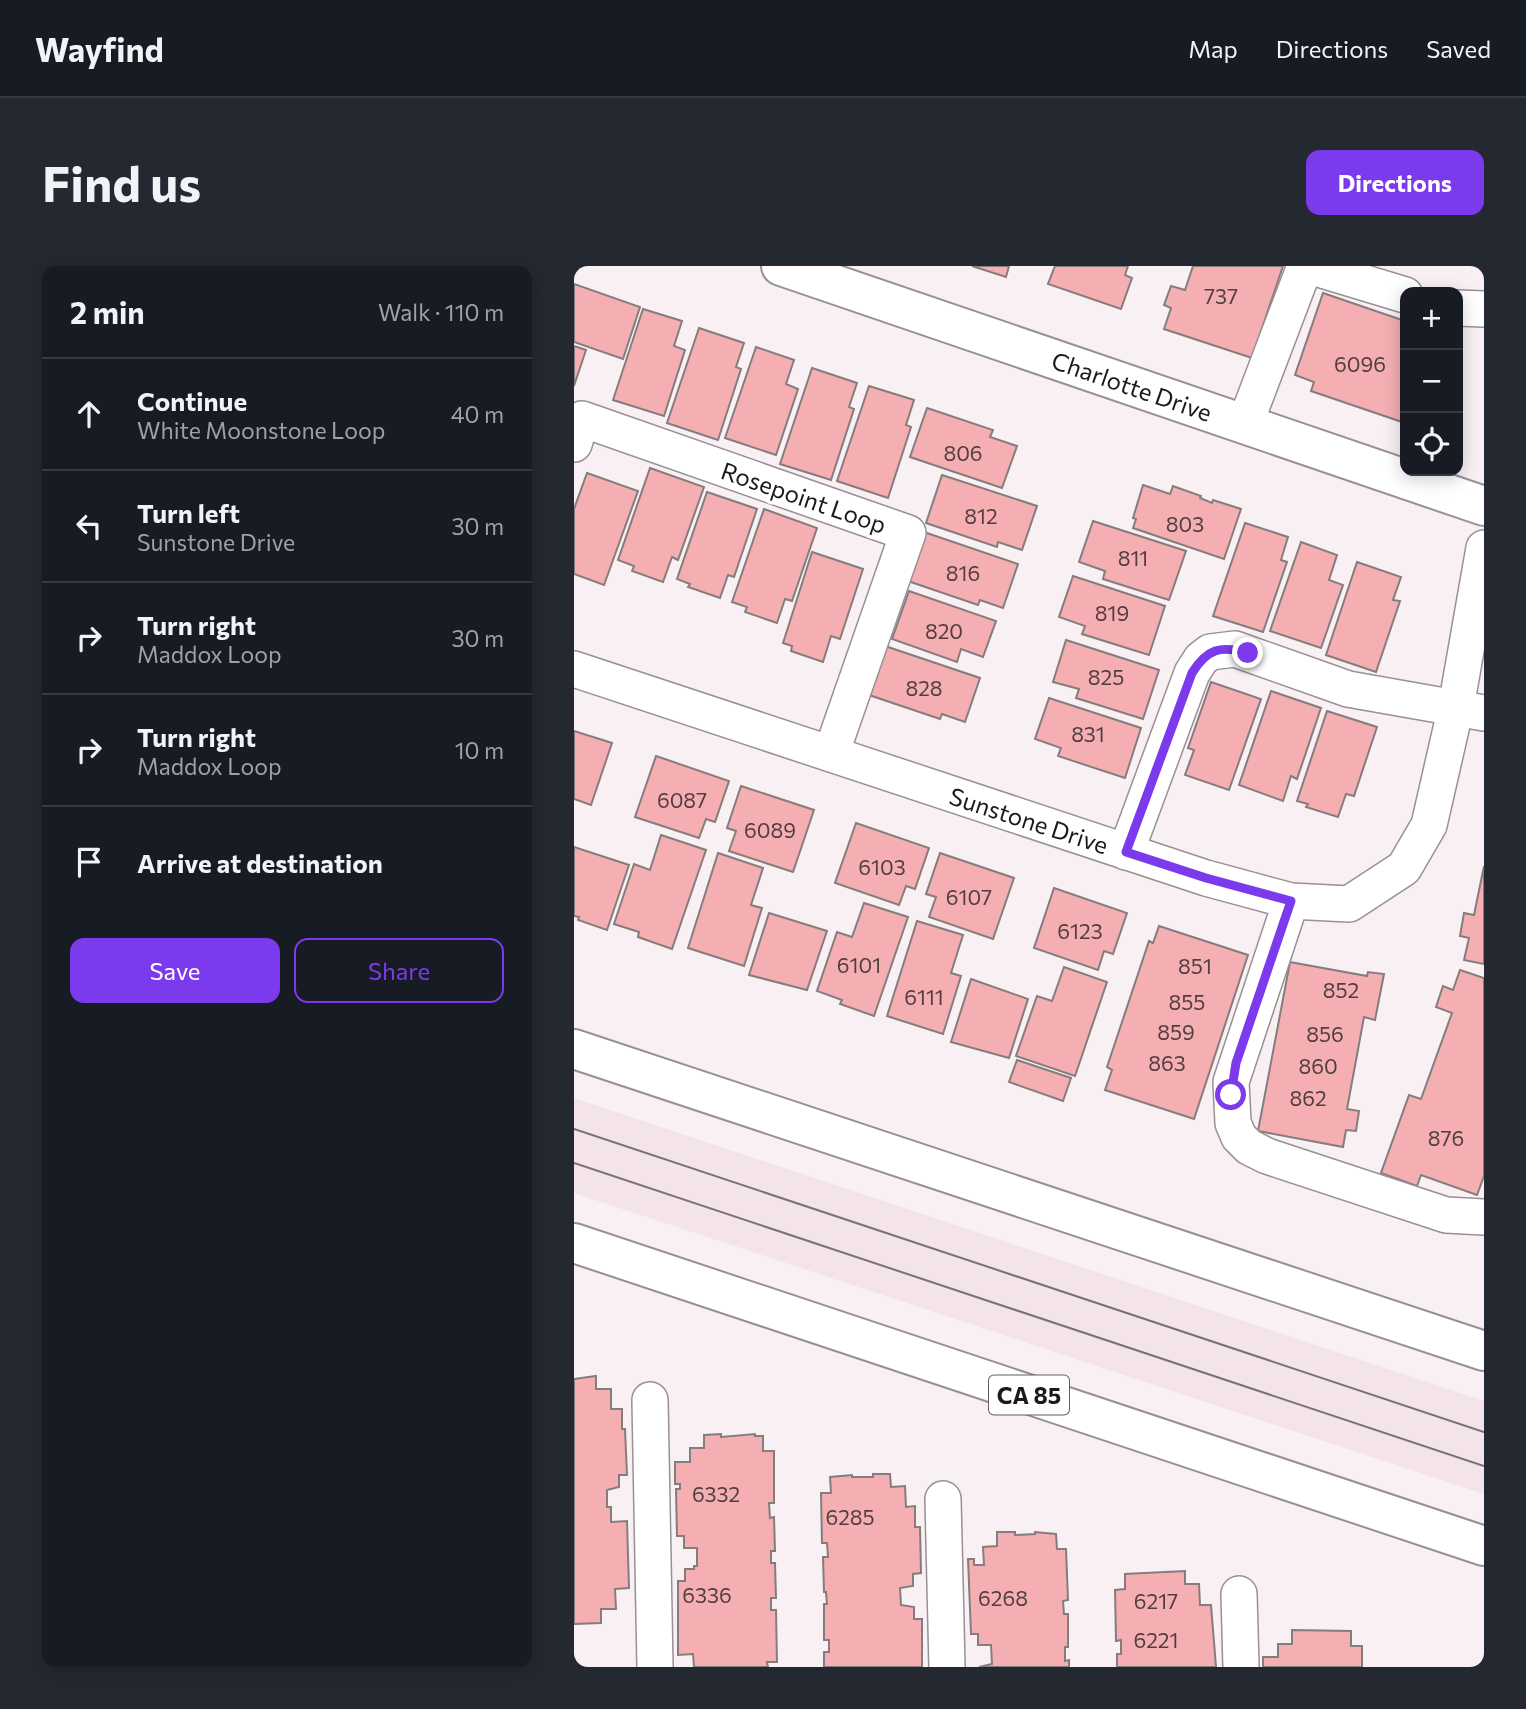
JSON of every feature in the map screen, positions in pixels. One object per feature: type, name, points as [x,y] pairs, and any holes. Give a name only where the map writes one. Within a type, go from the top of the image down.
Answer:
[{"type":"main road","name":"Charlotte Drive","points":[[781,266],[1484,506]]},
{"type":"main road","points":[[574,1049],[1484,1351]]},
{"type":"main road","name":"CA 85","points":[[574,1242],[1484,1546]]},
{"type":"street","points":[[1245,424],[1307,266],[1400,294]]},
{"type":"street","points":[[1463,308],[1484,309]]},
{"type":"street","name":"Rosepoint Loop","points":[[574,444],[582,419],[908,533],[831,754]]},
{"type":"street","name":"Sunstone Drive","points":[[574,669],[1206,878],[1291,901],[1349,904],[1404,868],[1429,825],[1470,710],[1484,548]]},
{"type":"street","points":[[1126,852],[1192,673],[1201,659],[1210,652],[1235,649],[1348,689],[1470,710]]},
{"type":"street","points":[[1291,901],[1231,1082],[1233,1123],[1239,1137],[1249,1147],[1267,1156],[1305,1169],[1446,1214],[1484,1217]]},
{"type":"street","points":[[650,1400],[655,1667]]},
{"type":"street","points":[[943,1499],[947,1667]]},
{"type":"street","points":[[1239,1594],[1241,1667]]},
{"type":"shaded area","points":[[574,1098],[1484,1401],[1484,1494],[574,1193]]},
{"type":"building","points":[[972,266],[1009,266],[1006,277]]},
{"type":"building","points":[[1055,266],[1128,266],[1125,275],[1132,278],[1121,309],[1048,284]]},
{"type":"building","points":[[1193,266],[1283,266],[1252,358],[1164,329],[1171,308],[1164,305],[1171,286],[1185,290]]},
{"type":"building","points":[[574,284],[640,307],[623,359],[574,342]]},
{"type":"building","points":[[1323,293],[1400,319],[1400,421],[1311,391],[1314,382],[1295,375]]},
{"type":"building","points":[[643,309],[682,321],[674,346],[685,350],[664,416],[613,400]]},
{"type":"building","points":[[699,328],[744,343],[736,367],[741,369],[718,440],[667,423]]},
{"type":"building","points":[[574,346],[586,350],[574,386]]},
{"type":"building","points":[[756,347],[794,360],[786,384],[798,389],[776,455],[725,438]]},
{"type":"building","points":[[812,368],[857,383],[849,407],[854,409],[831,480],[780,464]]},
{"type":"building","points":[[869,386],[914,400],[906,425],[911,427],[888,498],[837,481]]},
{"type":"building","points":[[927,408],[993,430],[990,437],[1017,446],[1002,488],[910,457]]},
{"type":"building","points":[[650,468],[704,487],[678,560],[672,557],[663,582],[632,571],[634,566],[618,560]]},
{"type":"building","points":[[587,473],[638,491],[604,585],[574,574],[574,509]]},
{"type":"building","points":[[942,475],[1037,506],[1022,550],[998,542],[997,547],[926,523]]},
{"type":"building","points":[[1143,485],[1170,494],[1173,486],[1212,503],[1213,500],[1241,509],[1224,559],[1133,528],[1136,519],[1133,518]]},
{"type":"building","points":[[707,492],[757,509],[734,577],[728,575],[720,598],[688,587],[690,584],[677,579]]},
{"type":"building","points":[[764,509],[817,528],[792,601],[785,599],[777,623],[745,612],[747,607],[732,602]]},
{"type":"building","points":[[1093,521],[1186,551],[1169,600],[1103,579],[1105,571],[1079,562]]},
{"type":"building","points":[[1245,523],[1288,537],[1281,560],[1287,562],[1263,632],[1213,616]]},
{"type":"building","points":[[924,532],[1018,564],[1003,608],[980,600],[978,605],[908,581]]},
{"type":"building","points":[[1301,542],[1337,555],[1329,580],[1343,585],[1321,648],[1270,631]]},
{"type":"building","points":[[812,552],[863,569],[840,639],[831,636],[823,662],[791,651],[792,646],[783,643]]},
{"type":"building","points":[[1357,562],[1401,577],[1393,600],[1400,601],[1376,672],[1326,655]]},
{"type":"building","points":[[1073,576],[1165,606],[1149,655],[1082,634],[1085,626],[1059,617]]},
{"type":"building","points":[[909,591],[996,621],[983,657],[961,649],[957,662],[892,639]]},
{"type":"building","points":[[1066,640],[1159,670],[1143,719],[1076,698],[1079,689],[1053,682]]},
{"type":"building","points":[[885,646],[980,678],[965,722],[942,714],[940,719],[869,695]]},
{"type":"building","points":[[1211,682],[1261,699],[1229,790],[1185,775],[1194,750],[1188,748]]},
{"type":"building","points":[[1271,691],[1321,708],[1297,779],[1291,776],[1283,801],[1239,785]]},
{"type":"building","points":[[1049,698],[1141,728],[1125,778],[1058,756],[1061,748],[1035,739]]},
{"type":"building","points":[[1327,711],[1377,727],[1354,796],[1346,794],[1338,817],[1306,807],[1308,804],[1297,801]]},
{"type":"building","points":[[574,731],[612,743],[591,805],[574,799]]},
{"type":"building","points":[[656,756],[729,781],[715,822],[706,819],[699,838],[635,817]]},
{"type":"building","points":[[741,786],[814,810],[793,872],[729,851],[736,831],[727,828]]},
{"type":"building","points":[[856,823],[929,848],[915,889],[906,886],[899,905],[835,883]]},
{"type":"building","points":[[661,835],[706,850],[672,949],[638,937],[639,932],[614,924],[634,864],[650,870]]},
{"type":"building","points":[[574,847],[629,865],[607,930],[578,920],[579,917],[574,916]]},
{"type":"building","points":[[718,853],[763,868],[751,905],[762,908],[744,966],[688,948]]},
{"type":"building","points":[[940,853],[1014,878],[993,939],[929,917],[936,897],[926,894]]},
{"type":"building","points":[[1484,866],[1484,964],[1464,960],[1469,938],[1460,936],[1464,913],[1474,915]]},
{"type":"building","points":[[1054,888],[1127,913],[1113,954],[1104,951],[1098,970],[1034,948]]},
{"type":"building","points":[[864,903],[908,917],[874,1016],[840,1004],[842,1000],[817,991],[837,932],[852,937]]},
{"type":"building","points":[[769,913],[827,931],[807,990],[749,975]]},
{"type":"building","points":[[917,921],[963,935],[951,973],[961,976],[943,1034],[887,1016]]},
{"type":"building","points":[[1159,926],[1248,955],[1194,1119],[1105,1090],[1112,1070],[1107,1067],[1149,941],[1153,943]]},
{"type":"building","points":[[1290,962],[1367,976],[1368,972],[1384,974],[1375,1020],[1364,1017],[1347,1109],[1359,1111],[1356,1131],[1346,1130],[1343,1147],[1258,1131]]},
{"type":"building","points":[[1064,967],[1107,982],[1075,1076],[1016,1056],[1037,996],[1052,1001]]},
{"type":"building","points":[[1460,970],[1484,978],[1484,1176],[1477,1195],[1421,1175],[1417,1186],[1381,1173],[1409,1095],[1421,1099],[1452,1013],[1436,1007],[1443,986],[1453,990]]},
{"type":"building","points":[[971,979],[1028,999],[1009,1058],[951,1042]]},
{"type":"building","points":[[1017,1060],[1071,1078],[1063,1101],[1009,1082]]},
{"type":"building","points":[[596,1376],[596,1389],[611,1389],[611,1409],[622,1409],[627,1475],[619,1475],[619,1487],[607,1490],[607,1507],[611,1507],[611,1522],[627,1521],[629,1588],[615,1589],[616,1609],[601,1609],[601,1623],[574,1624],[574,1379]]},
{"type":"building","points":[[721,1434],[721,1437],[755,1434],[763,1436],[763,1451],[774,1451],[774,1503],[769,1503],[770,1518],[774,1517],[775,1551],[771,1551],[771,1563],[775,1563],[776,1598],[771,1598],[771,1610],[776,1610],[777,1662],[767,1662],[768,1667],[694,1667],[693,1654],[678,1655],[678,1581],[685,1581],[685,1569],[694,1569],[694,1566],[697,1566],[697,1548],[684,1548],[684,1536],[677,1536],[676,1489],[680,1489],[680,1484],[675,1484],[675,1462],[690,1462],[690,1448],[704,1448],[704,1435]]},
{"type":"building","points":[[873,1474],[890,1474],[891,1487],[905,1486],[906,1507],[915,1506],[915,1527],[920,1527],[921,1573],[913,1574],[913,1586],[900,1588],[901,1605],[914,1607],[914,1619],[922,1619],[922,1667],[824,1667],[824,1652],[829,1652],[829,1640],[824,1640],[824,1604],[827,1604],[823,1557],[828,1557],[827,1543],[822,1543],[821,1493],[831,1493],[830,1477],[873,1477]]},
{"type":"building","points":[[997,1532],[1015,1532],[1015,1535],[1035,1532],[1056,1534],[1057,1549],[1066,1549],[1068,1600],[1063,1601],[1064,1614],[1068,1614],[1068,1647],[1065,1647],[1065,1661],[1069,1660],[1069,1667],[979,1667],[992,1664],[991,1645],[978,1645],[978,1634],[971,1634],[968,1559],[974,1559],[974,1565],[984,1565],[983,1547],[997,1546]]},
{"type":"building","points":[[1185,1571],[1185,1584],[1199,1584],[1200,1605],[1211,1605],[1216,1667],[1117,1667],[1121,1640],[1116,1641],[1115,1590],[1125,1589],[1125,1574]]},
{"type":"building","points":[[1292,1630],[1351,1631],[1351,1646],[1362,1646],[1362,1667],[1263,1667],[1263,1657],[1278,1657],[1278,1644],[1292,1644]]},
{"type":"tram line","points":[[574,1129],[1484,1432]]},
{"type":"tram line","points":[[574,1163],[1484,1466]]},
{"type":"route","points":[[1231,1095],[1236,1063],[1291,901],[1206,878],[1126,852],[1192,673],[1201,659],[1210,652],[1235,649],[1248,653]]}]
